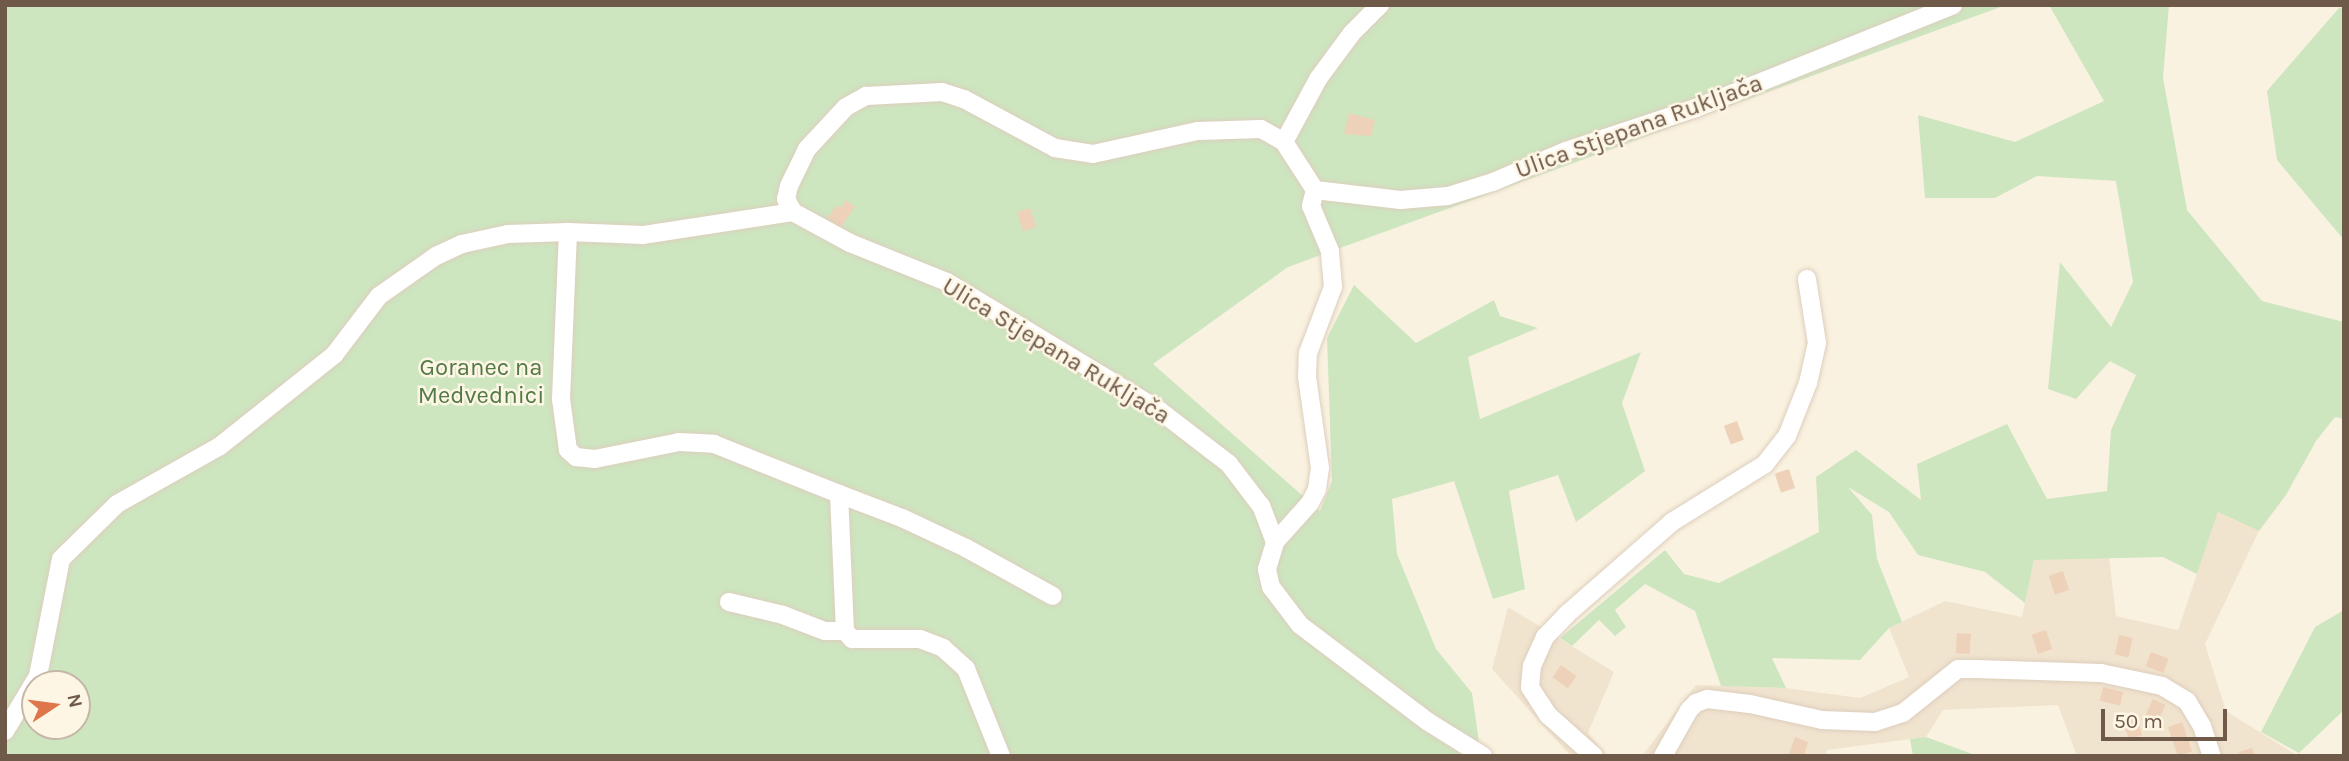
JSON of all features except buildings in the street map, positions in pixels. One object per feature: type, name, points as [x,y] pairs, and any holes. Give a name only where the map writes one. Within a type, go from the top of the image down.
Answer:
[{"type":"street","points":[[1284,142],[1318,79],[1352,33],[1380,5]]},
{"type":"street","name":"Ulica Stjepana Rukljača","points":[[1315,190],[1400,200],[1448,196],[1493,182],[1566,150],[1696,108],[1953,5]]},
{"type":"street","points":[[5,731],[38,676],[61,559],[117,504],[220,446],[334,355],[379,296],[436,256],[462,244],[508,234],[568,232],[643,235],[793,212],[786,199],[789,186],[807,149],[846,107],[866,96],[942,92],[964,99],[1055,148],[1093,154],[1198,131],[1261,129],[1284,142],[1315,190],[1311,206],[1330,251],[1333,287],[1308,353],[1307,377],[1320,468],[1317,489],[1310,503],[1275,542],[1267,569],[1271,587],[1300,625],[1427,721],[1483,756]]},
{"type":"street","name":"Ulica Stjepana Rukljača","points":[[793,212],[850,243],[947,282],[1159,410],[1229,464],[1261,506],[1275,542]]},
{"type":"street","points":[[568,232],[561,399],[568,450],[576,457],[595,459],[679,442],[714,444],[902,518],[966,548],[1053,596]]},
{"type":"street","points":[[1594,756],[1548,715],[1530,687],[1532,666],[1545,637],[1567,614],[1672,522],[1765,464],[1787,436],[1808,383],[1817,343],[1807,279]]},
{"type":"street","points":[[839,494],[845,631],[852,639],[920,639],[943,649],[966,669],[1001,756]]},
{"type":"street","points":[[729,602],[783,615],[825,631],[845,631]]},
{"type":"street","points":[[1663,756],[1689,710],[1696,703],[1707,699],[1742,703],[1822,720],[1875,722],[1903,713],[1958,669],[1976,668],[2101,673],[2162,686],[2187,701],[2202,726],[2213,756]]},
{"type":"shaded area","points":[[2218,512],[2259,531],[2205,644],[2226,711],[2298,756],[2077,756],[2058,705],[1943,710],[1926,737],[1827,750],[1825,756],[1642,756],[1696,685],[1786,688],[1860,698],[1909,677],[1889,628],[1945,601],[2022,617],[2034,560],[2109,556],[2116,616],[2178,630]]},
{"type":"shaded area","points":[[1508,607],[1614,672],[1588,733],[1607,756],[1571,756],[1492,669]]},
{"type":"green space","name":"Goranec na Medvednici","points":[[5,5],[2006,5],[1288,267],[1153,364],[1320,511],[1332,481],[1327,338],[1354,285],[1416,343],[1494,300],[1500,316],[1538,328],[1468,357],[1480,419],[1641,352],[1622,403],[1645,471],[1576,522],[1558,475],[1509,491],[1525,589],[1493,599],[1454,481],[1392,499],[1397,554],[1436,649],[1472,693],[1481,756],[5,756]]},
{"type":"green space","points":[[2049,5],[2169,5],[2163,78],[2187,210],[2262,301],[2344,322],[2344,419],[2335,417],[2316,441],[2286,495],[2259,531],[2218,512],[2197,574],[2163,557],[2034,560],[2025,603],[1985,572],[1918,555],[1889,512],[1848,487],[1872,515],[1877,559],[1902,622],[1889,628],[1860,660],[1772,658],[1786,688],[1721,686],[1695,611],[1645,584],[1615,610],[1626,627],[1615,636],[1599,620],[1572,646],[1560,638],[1665,550],[1684,574],[1719,583],[1819,532],[1816,477],[1856,450],[1921,500],[1917,464],[2007,424],[2047,499],[2107,491],[2111,430],[2136,375],[2110,361],[2076,399],[2048,389],[2060,262],[2111,327],[2133,282],[2116,181],[2037,176],[1995,198],[1925,198],[1918,115],[2015,142],[2104,101]]},
{"type":"green space","points":[[2344,7],[2344,240],[2277,160],[2267,91],[2339,8]]},
{"type":"green space","points":[[2344,610],[2344,710],[2299,753],[2261,732],[2315,627]]},
{"type":"green space","points":[[1926,737],[1978,756],[1913,756],[1910,739]]}]
